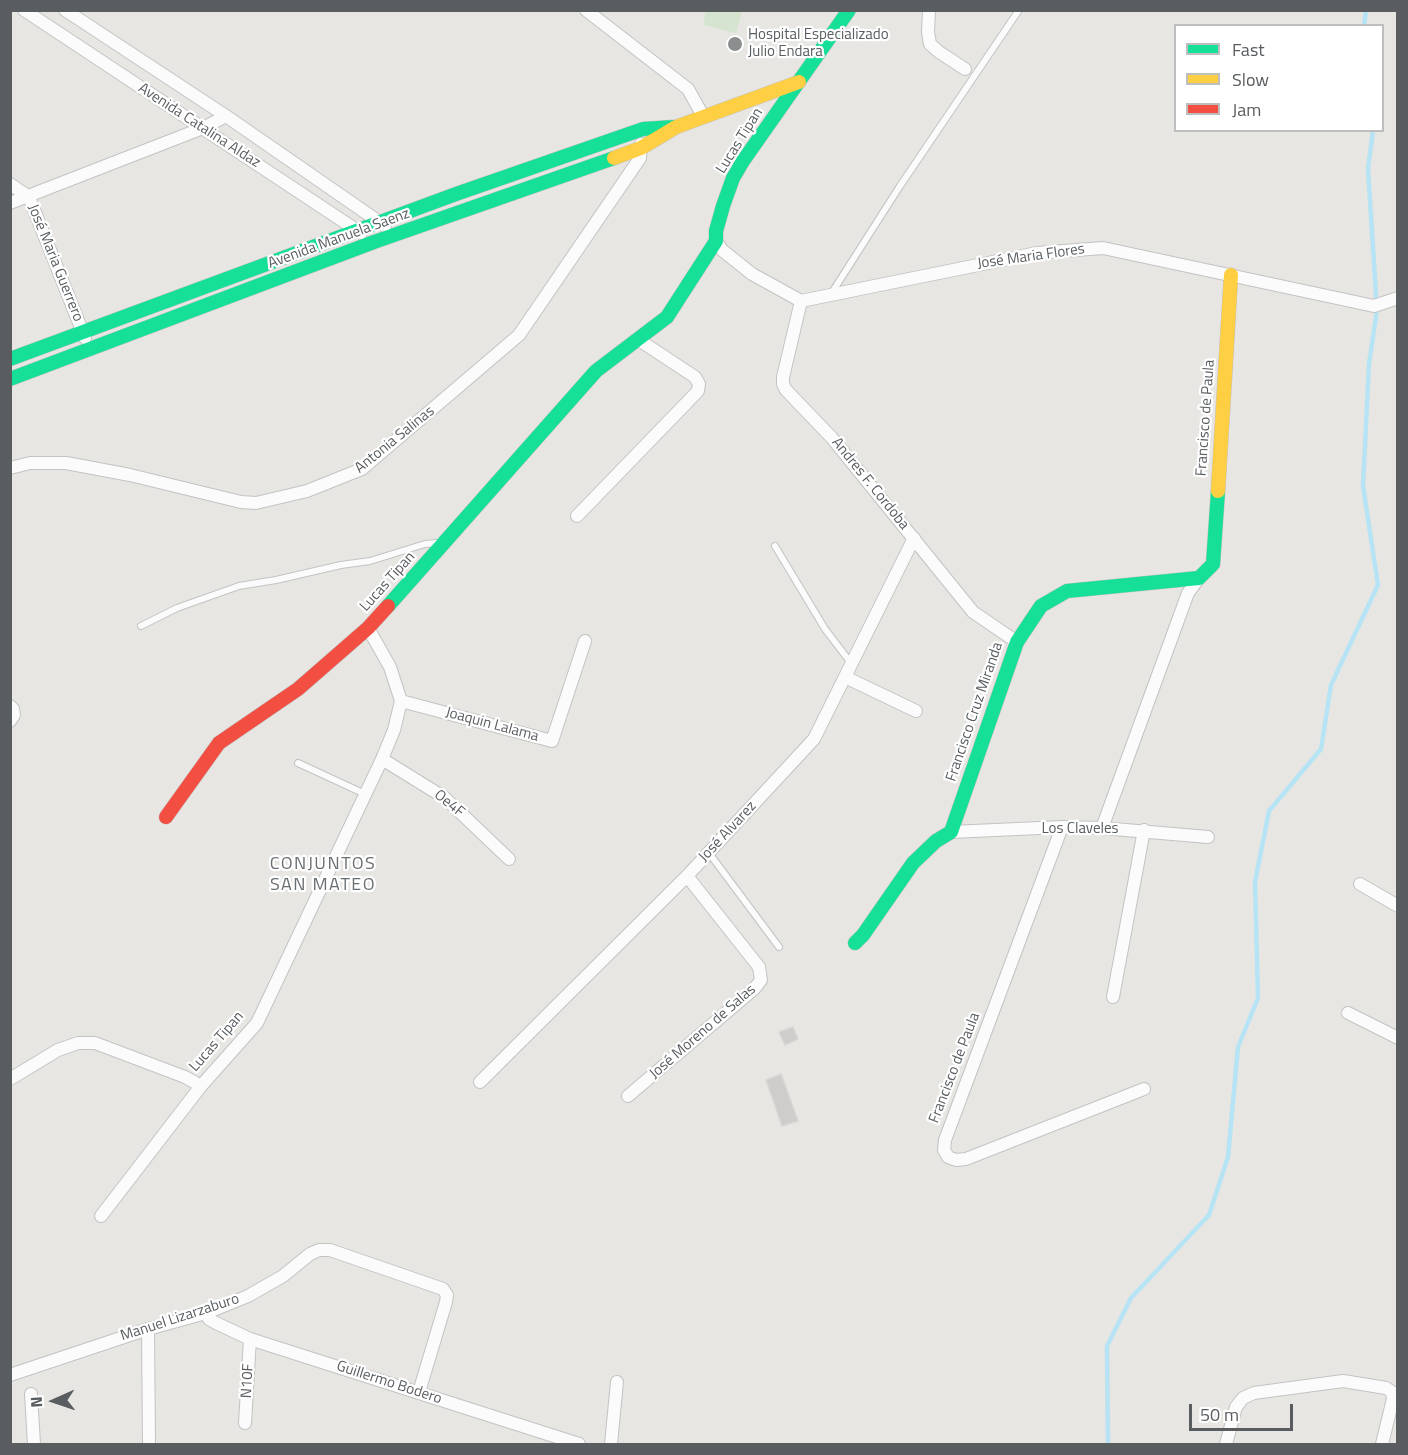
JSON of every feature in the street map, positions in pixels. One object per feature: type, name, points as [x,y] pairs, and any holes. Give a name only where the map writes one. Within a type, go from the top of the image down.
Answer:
[{"type":"street","name":"Avenida Catalina Aldaz","points":[[24,10],[374,242]]},
{"type":"street","name":"Avenida Catalina Aldaz","points":[[65,10],[226,116],[398,235]]},
{"type":"street","points":[[586,10],[688,89],[703,116]]},
{"type":"street","name":"Lucas Tipan","points":[[101,1216],[201,1086],[257,1023],[382,759],[394,730],[401,700],[390,667],[368,628],[596,371],[667,317],[716,241],[716,231],[733,178],[743,160],[849,10]]},
{"type":"street","points":[[929,10],[930,44],[965,69]]},
{"type":"street","name":"Avenida Manuela Saenz","points":[[10,379],[374,242],[641,148],[676,127],[799,82]]},
{"type":"street","points":[[10,203],[203,128],[226,116]]},
{"type":"street","name":"Avenida Manuela Saenz","points":[[10,359],[379,221],[643,129],[676,127]]},
{"type":"street","name":"Antonia Salinas","points":[[10,468],[30,463],[66,463],[130,475],[242,502],[256,503],[307,491],[362,469],[519,335],[640,158],[643,129]]},
{"type":"street","name":"José Maria Guerrero","points":[[10,184],[29,196],[90,350]]},
{"type":"street","points":[[716,241],[722,250],[752,274],[801,301]]},
{"type":"street","name":"José Maria Flores","points":[[801,301],[1037,253],[1103,248],[1374,306],[1396,299]]},
{"type":"street","name":"Francisco de Paula","points":[[1199,578],[1213,564],[1231,275]]},
{"type":"street","name":"Andres F. Cordoba","points":[[801,301],[784,368],[783,384],[786,390],[832,438],[973,612],[1017,642]]},
{"type":"street","points":[[577,516],[698,392],[699,384],[695,377],[639,340]]},
{"type":"street","name":"José Alvarez","points":[[480,1082],[687,876],[814,739],[914,538]]},
{"type":"street","points":[[1102,828],[1188,593],[1199,578]]},
{"type":"street","name":"Francisco Cruz Miranda","points":[[951,832],[1017,642],[1041,606],[1067,591],[1199,578]]},
{"type":"street","points":[[166,817],[219,742],[298,689],[368,628]]},
{"type":"street","name":"Joaquin Lalama","points":[[401,700],[552,741],[585,641]]},
{"type":"street","points":[[845,677],[916,711]]},
{"type":"street","name":"Oe4F","points":[[382,759],[446,798],[509,859]]},
{"type":"street","name":"Francisco de Paula","points":[[1062,827],[945,1140],[944,1150],[948,1157],[956,1160],[966,1159],[1144,1089]]},
{"type":"street","name":"Los Claveles","points":[[951,832],[1062,827],[1144,830],[1208,837]]},
{"type":"street","points":[[1113,997],[1144,830]]},
{"type":"street","points":[[855,943],[913,863],[936,841],[951,832]]},
{"type":"street","name":"José Moreno de Salas","points":[[628,1096],[756,988],[761,980],[759,967],[687,876]]},
{"type":"street","points":[[1360,884],[1398,906]]},
{"type":"street","points":[[1348,1013],[1398,1038]]},
{"type":"street","points":[[10,1079],[58,1050],[78,1043],[95,1043],[185,1077],[201,1086]]},
{"type":"street","name":"Manuel Lizarzaburo","points":[[10,1375],[206,1312],[248,1296],[283,1276],[310,1254],[319,1250],[330,1250],[443,1289],[447,1295],[419,1392]]},
{"type":"street","name":"Guillermo Bodero","points":[[206,1312],[209,1319],[250,1339],[419,1392],[550,1440],[579,1444]]},
{"type":"street","points":[[148,1329],[149,1444]]},
{"type":"street","name":"N10F","points":[[245,1423],[250,1339]]},
{"type":"street","points":[[1226,1444],[1236,1407],[1244,1398],[1254,1393],[1342,1381],[1386,1388],[1392,1392],[1393,1399],[1382,1444]]},
{"type":"street","points":[[611,1444],[617,1382]]},
{"type":"street","points":[[31,1394],[34,1444]]},
{"type":"lane","points":[[829,297],[900,186],[1019,10]]},
{"type":"lane","points":[[141,626],[177,608],[239,586],[370,561],[425,544],[444,543]]},
{"type":"lane","points":[[775,546],[825,629],[852,663]]},
{"type":"lane","points":[[298,763],[365,795]]},
{"type":"lane","points":[[709,853],[779,947]]},
{"type":"green space","points":[[706,11],[742,11],[736,33],[703,25]]},
{"type":"building","points":[[793,1027],[798,1039],[785,1045],[779,1032]]},
{"type":"building","points":[[781,1074],[798,1121],[782,1126],[766,1080]]},
{"type":"waterway","points":[[1364,24],[1366,10]]},
{"type":"waterway","points":[[1108,1444],[1107,1346],[1131,1298],[1209,1215],[1228,1157],[1238,1047],[1258,998],[1255,882],[1269,811],[1321,749],[1331,685],[1378,585],[1363,486],[1369,364],[1377,310],[1368,169],[1373,132]]},
{"type":"traffic: fast","points":[[388,606],[596,371],[667,317],[716,241],[716,231],[723,206],[733,178],[743,161],[849,10]]},
{"type":"traffic: fast","points":[[10,359],[456,194],[643,129],[674,127]]},
{"type":"traffic: fast","points":[[10,379],[374,242],[614,158]]},
{"type":"traffic: fast","points":[[855,943],[913,863],[936,841],[951,832],[1017,642],[1041,606],[1067,591],[1199,578],[1213,564],[1218,491]]},
{"type":"traffic: slow","points":[[614,158],[641,148],[676,127],[799,82]]},
{"type":"traffic: slow","points":[[1218,491],[1231,275]]},
{"type":"traffic: jam","points":[[166,817],[219,743],[298,689],[368,628],[388,606]]},
{"type":"place","name":"Hospital Especializado Julio Endara","points":[[735,44]]},
{"type":"district","name":"CONJUNTOS SAN MATEO","points":[[323,875]]}]
